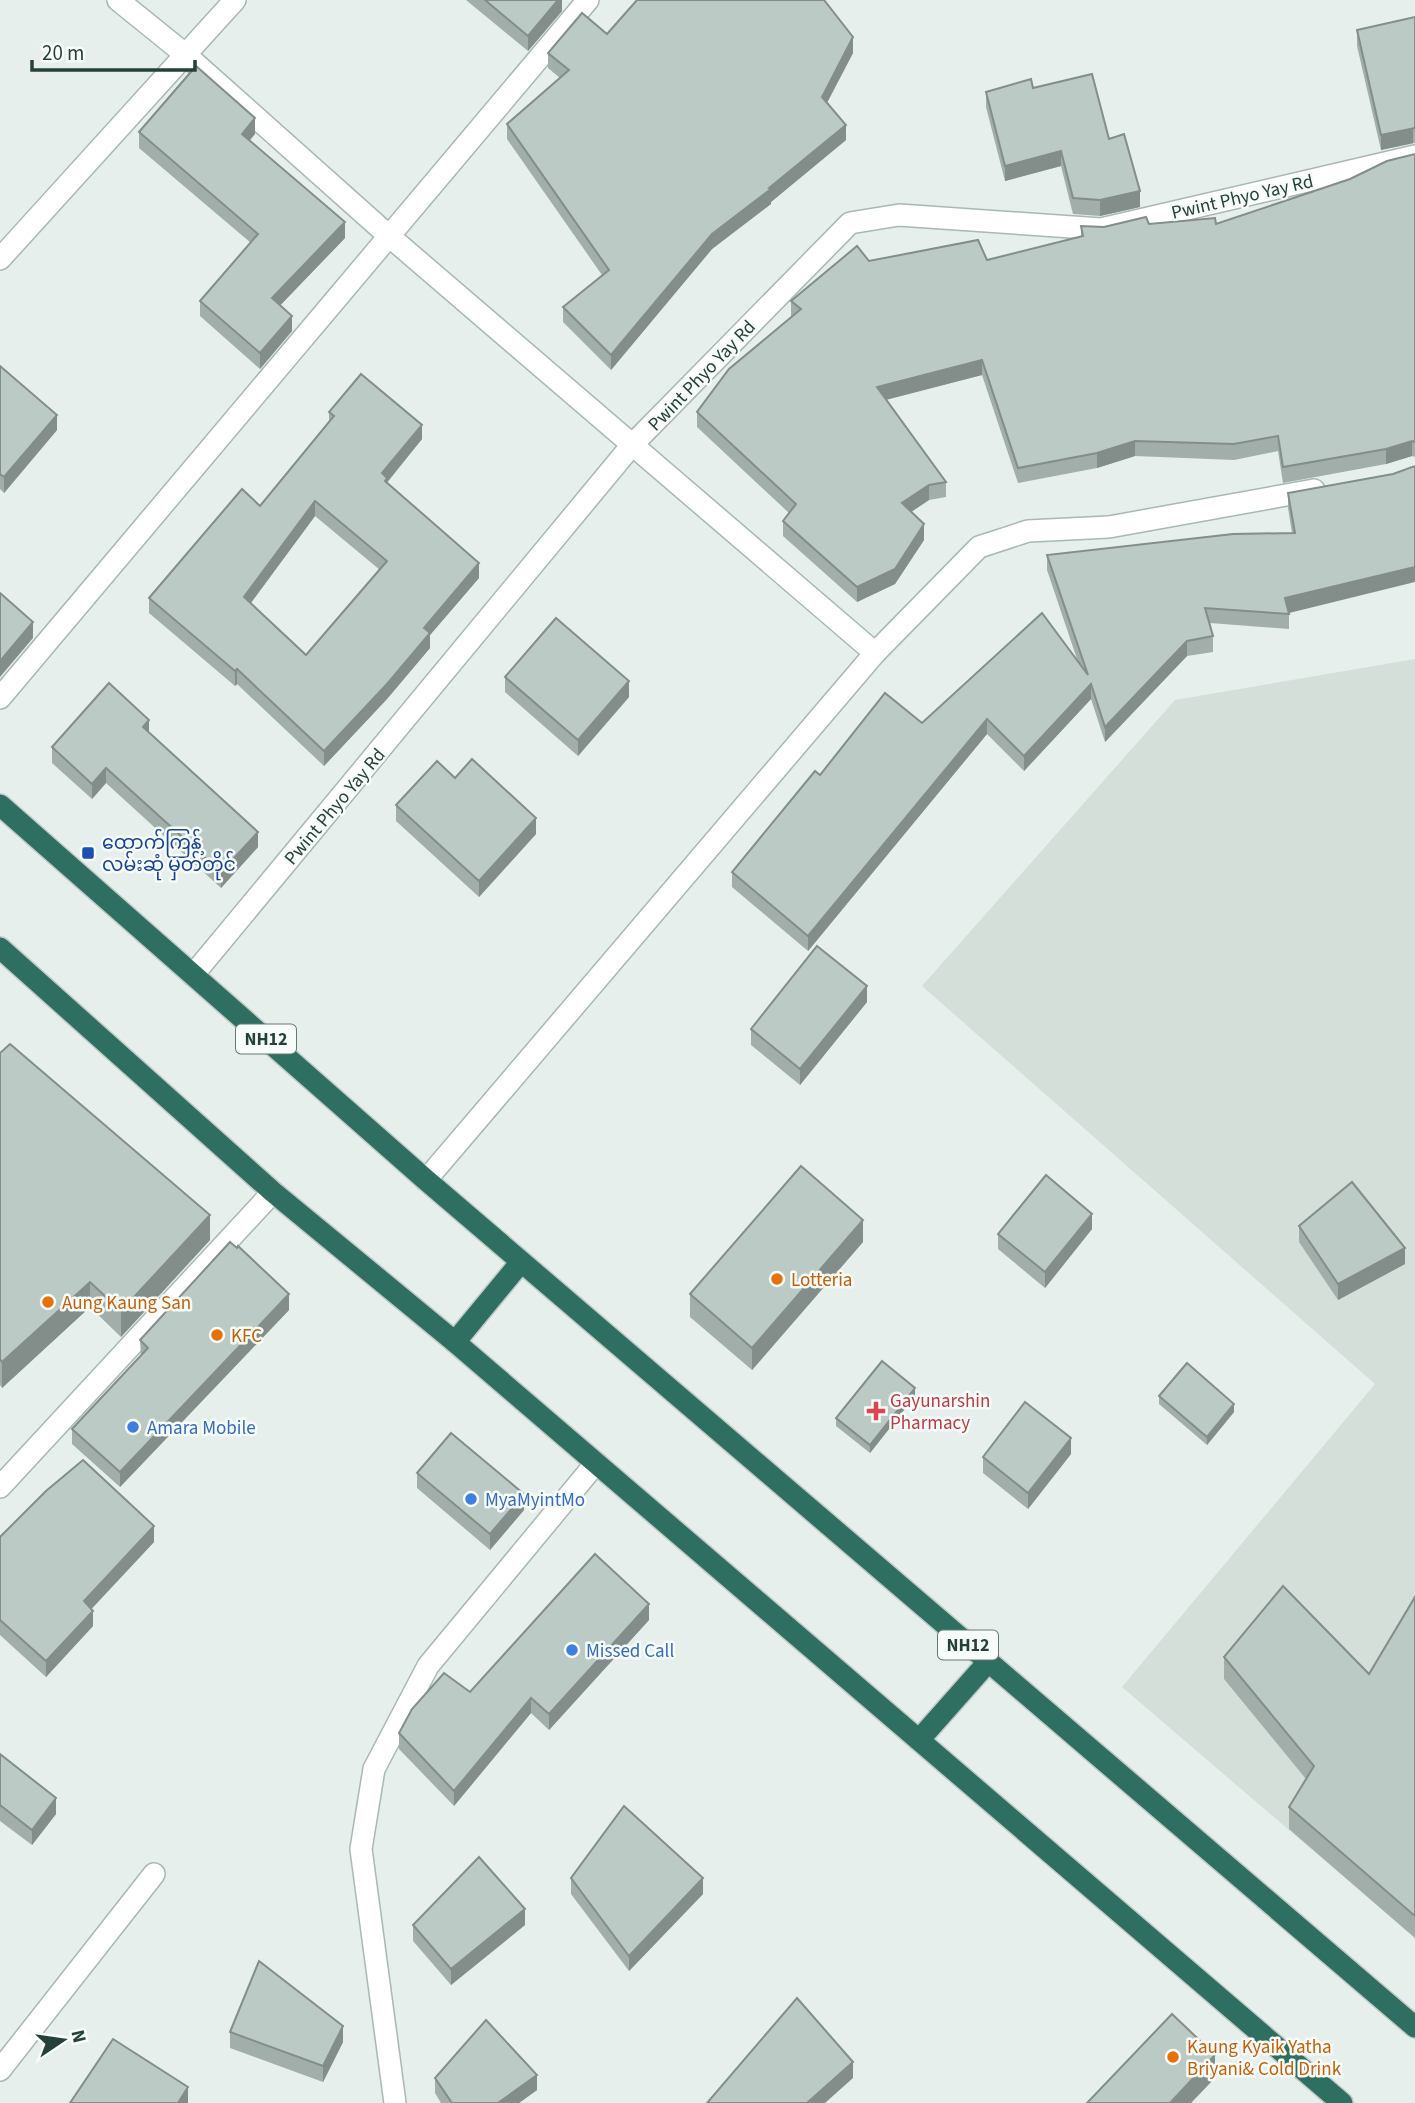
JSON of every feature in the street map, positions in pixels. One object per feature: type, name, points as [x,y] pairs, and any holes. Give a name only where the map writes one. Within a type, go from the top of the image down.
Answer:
[{"type":"highway","name":"NH12","points":[[4,815],[193,975],[521,1262],[1415,2027]]},
{"type":"highway","points":[[0,948],[273,1192],[456,1342],[1342,2103]]},
{"type":"highway","points":[[456,1342],[521,1262]]},
{"type":"highway","points":[[919,1740],[988,1662]]},
{"type":"street","points":[[118,0],[186,55],[389,236],[875,653]]},
{"type":"street","points":[[0,259],[235,0]]},
{"type":"street","points":[[0,698],[588,0]]},
{"type":"street","name":"Pwint Phyo Yay Rd","points":[[193,975],[632,445],[850,223],[899,215],[1101,229],[1415,156]]},
{"type":"street","points":[[426,1180],[875,653],[979,547],[1028,531],[1109,527],[1336,486]]},
{"type":"street","points":[[0,1487],[273,1192]]},
{"type":"street","points":[[395,2103],[361,1849],[374,1769],[428,1666],[596,1463]]},
{"type":"street","points":[[0,2070],[154,1874]]},
{"type":"shaded area","points":[[1415,659],[1415,1938],[1122,1687],[1375,1384],[922,986],[1175,700]]},
{"type":"building","points":[[485,0],[558,0],[528,36]]},
{"type":"building","points":[[637,0],[824,0],[853,37],[822,97],[846,125],[769,188],[771,189],[712,234],[611,355],[563,307],[609,270],[507,124],[569,70],[548,53],[582,13],[607,34]]},
{"type":"building","points":[[1415,17],[1415,128],[1381,135],[1357,30]]},
{"type":"building","points":[[196,66],[255,118],[242,134],[345,222],[272,298],[292,316],[260,353],[200,301],[258,234],[139,132]]},
{"type":"building","points":[[1092,74],[1109,139],[1124,134],[1140,191],[1100,200],[1073,198],[1061,151],[1005,166],[986,92],[1031,79],[1033,88]]},
{"type":"building","points":[[1415,154],[1415,442],[1283,467],[1278,436],[1234,444],[1135,441],[1097,453],[1018,468],[982,360],[877,387],[946,482],[929,485],[902,503],[924,524],[895,569],[857,587],[783,521],[796,504],[697,412],[729,369],[801,309],[791,301],[857,246],[869,261],[978,240],[987,260],[1083,236],[1081,226],[1104,227],[1146,217],[1149,224],[1215,218],[1216,224],[1350,179],[1387,161]]},
{"type":"building","points":[[0,366],[57,415],[4,477],[0,474]]},
{"type":"building","points":[[361,374],[422,425],[382,473],[387,478],[385,481],[479,563],[424,628],[430,633],[324,751],[237,669],[235,671],[149,598],[242,489],[260,506],[334,416],[329,412]],"holes":[[[315,501],[387,561],[306,655],[244,597]]]},
{"type":"building","points":[[1415,466],[1415,567],[1285,598],[1289,614],[1205,608],[1213,636],[1187,641],[1105,727],[1091,684],[1024,756],[987,719],[808,936],[732,872],[815,771],[820,775],[885,693],[922,723],[1042,613],[1088,675],[1047,555],[1233,534],[1295,533],[1288,493],[1393,474]]},
{"type":"building","points":[[0,593],[33,622],[0,661]]},
{"type":"building","points":[[556,618],[629,681],[578,740],[505,677]]},
{"type":"building","points":[[109,683],[149,720],[143,727],[258,832],[221,872],[106,768],[92,784],[52,747]]},
{"type":"building","points":[[472,759],[536,818],[479,881],[396,805],[437,761],[455,778]]},
{"type":"building","points":[[817,946],[867,986],[800,1069],[751,1029]]},
{"type":"building","name":"Aung Kaung San","points":[[10,1044],[210,1215],[121,1311],[90,1282],[2,1362],[0,1053]]},
{"type":"building","name":"Lotteria","points":[[801,1166],[863,1220],[752,1348],[690,1294]]},
{"type":"building","points":[[1046,1175],[1092,1214],[1045,1272],[998,1234]]},
{"type":"building","points":[[1352,1182],[1405,1248],[1338,1284],[1299,1226]]},
{"type":"building","points":[[230,1242],[237,1248],[238,1246],[289,1294],[120,1472],[72,1429],[148,1348],[140,1340]]},
{"type":"building","name":"Gayunarshin Pharmacy","points":[[882,1361],[915,1388],[870,1445],[836,1418]]},
{"type":"building","points":[[1187,1363],[1234,1404],[1207,1437],[1159,1396]]},
{"type":"building","points":[[1025,1402],[1071,1438],[1028,1493],[983,1457]]},
{"type":"building","name":"MyaMyintMo","points":[[451,1433],[524,1494],[490,1534],[417,1473]]},
{"type":"building","points":[[83,1460],[154,1526],[84,1601],[93,1611],[46,1661],[0,1620],[0,1537],[46,1491]]},
{"type":"building","points":[[595,1554],[649,1604],[549,1714],[531,1698],[454,1791],[399,1733],[412,1709],[444,1673],[470,1692]]},
{"type":"building","points":[[1283,1586],[1369,1674],[1415,1597],[1415,1916],[1289,1807],[1314,1766],[1224,1657]]},
{"type":"building","points":[[0,1754],[56,1798],[32,1830],[0,1805]]},
{"type":"building","points":[[624,1806],[703,1878],[629,1956],[571,1878]]},
{"type":"building","points":[[479,1857],[525,1909],[451,1969],[413,1925]]},
{"type":"building","points":[[259,1961],[343,2026],[323,2066],[230,2032]]},
{"type":"building","points":[[797,1998],[853,2062],[807,2103],[707,2103]]},
{"type":"building","points":[[1172,2014],[1215,2055],[1170,2103],[1087,2103]]},
{"type":"building","points":[[486,2020],[537,2075],[498,2103],[452,2103],[435,2078]]},
{"type":"building","points":[[113,2039],[188,2087],[178,2103],[70,2103]]},
{"type":"place","name":"ထောက်ကြန့် လမ်းဆုံ မှတ်တိုင်","points":[[88,853]]},
{"type":"place","name":"Lotteria","points":[[777,1279]]},
{"type":"place","name":"Aung Kaung San","points":[[48,1302]]},
{"type":"place","name":"KFC","points":[[217,1335]]},
{"type":"place","name":"Gayunarshin Pharmacy","points":[[876,1411]]},
{"type":"place","name":"Amara Mobile","points":[[133,1427]]},
{"type":"place","name":"MyaMyintMo","points":[[471,1499]]},
{"type":"place","name":"Missed Call","points":[[572,1650]]},
{"type":"place","name":"Kaung Kyaik Yatha Briyani& Cold Drink","points":[[1173,2057]]}]
